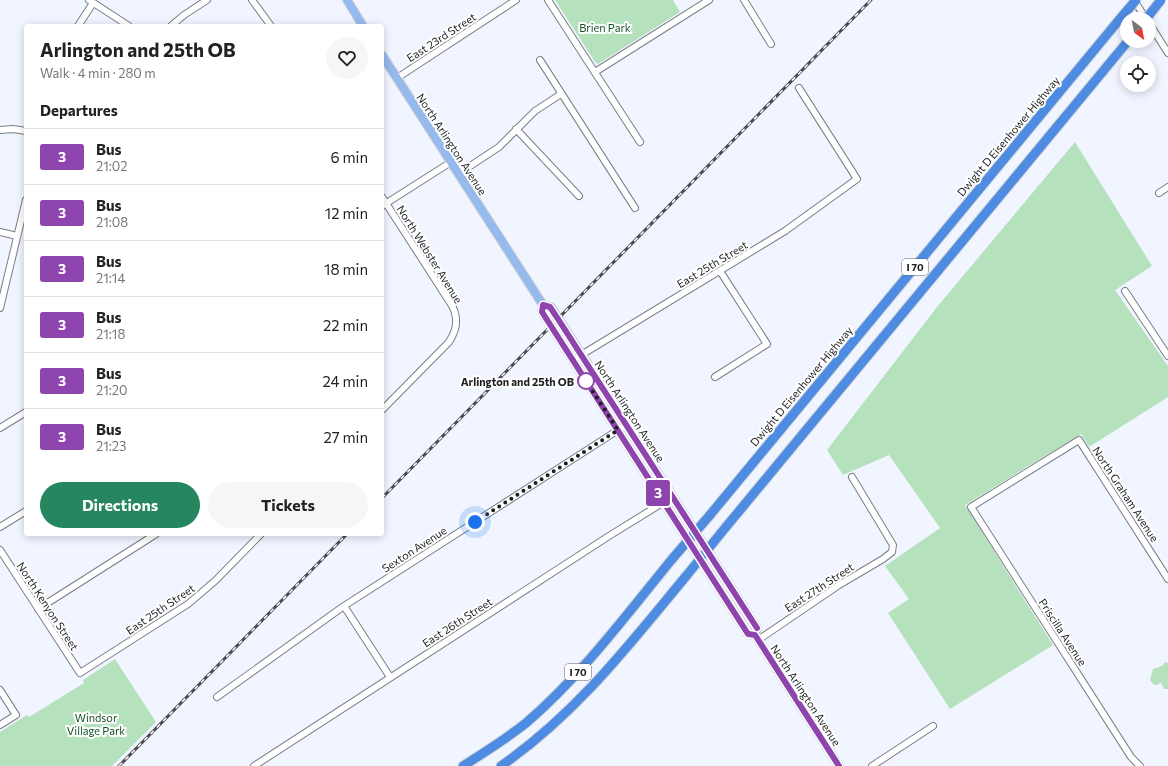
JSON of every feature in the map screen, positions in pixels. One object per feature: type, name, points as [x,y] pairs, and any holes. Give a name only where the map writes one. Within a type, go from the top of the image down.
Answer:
[{"type":"highway","name":"Dwight D Eisenhower Highway","points":[[463,766],[493,747],[526,723],[590,658],[1135,0]]},
{"type":"highway","points":[[1152,12],[1161,0]]},
{"type":"highway","name":"I 70","points":[[501,766],[548,730],[590,690],[614,663],[1122,48]]},
{"type":"main road","points":[[346,0],[362,24]]},
{"type":"main road","name":"North Arlington Avenue","points":[[384,58],[543,305],[550,307],[582,355],[757,628],[757,638],[839,766]]},
{"type":"main road","name":"North Arlington Avenue","points":[[543,305],[542,312],[748,634],[757,638]]},
{"type":"street","points":[[173,24],[207,0]]},
{"type":"street","points":[[252,0],[270,24]]},
{"type":"street","name":"East 23rd Street","points":[[397,78],[516,0]]},
{"type":"street","points":[[548,0],[640,142]]},
{"type":"street","points":[[595,72],[709,0]]},
{"type":"street","points":[[744,0],[771,44]]},
{"type":"street","points":[[1135,0],[1142,12]]},
{"type":"street","points":[[79,24],[91,1],[126,24]]},
{"type":"street","points":[[1156,34],[1168,52]]},
{"type":"street","points":[[540,60],[635,208]]},
{"type":"street","name":"East 25th Street","points":[[573,360],[785,231],[857,179],[799,88]]},
{"type":"street","points":[[458,174],[496,150],[535,111],[561,94]]},
{"type":"street","points":[[0,130],[12,129],[24,131]]},
{"type":"street","points":[[516,129],[579,196]]},
{"type":"street","points":[[384,205],[451,162]]},
{"type":"street","points":[[1159,193],[1168,187]]},
{"type":"street","name":"North Webster Avenue","points":[[384,205],[453,308],[456,323],[454,334],[449,342],[384,408]]},
{"type":"street","points":[[0,308],[17,236],[24,216]]},
{"type":"street","points":[[0,232],[17,236]]},
{"type":"street","points":[[715,377],[767,344],[720,271]]},
{"type":"street","points":[[1125,291],[1168,356]]},
{"type":"street","points":[[0,428],[24,413]]},
{"type":"street","name":"Sexton Avenue","points":[[217,697],[344,606],[626,425]]},
{"type":"street","name":"North Graham Avenue","points":[[971,507],[1079,440],[1168,579]]},
{"type":"street","name":"East 27th Street","points":[[757,638],[892,552],[893,545],[852,477]]},
{"type":"street","name":"East 26th Street","points":[[254,766],[390,677],[672,497]]},
{"type":"street","name":"Priscilla Avenue","points":[[971,507],[1131,757],[1140,766]]},
{"type":"street","points":[[0,527],[24,512]]},
{"type":"street","points":[[38,609],[153,536]]},
{"type":"street","name":"East 25th Street","points":[[80,673],[188,604],[210,586],[256,536]]},
{"type":"street","name":"North Kenyon Street","points":[[0,550],[80,673]]},
{"type":"street","points":[[344,606],[390,677]]},
{"type":"street","points":[[0,690],[16,715],[0,725]]},
{"type":"street","points":[[872,766],[933,726]]},
{"type":"green space","name":"Brien Park","points":[[555,0],[673,0],[680,12],[598,64],[595,62]]},
{"type":"green space","points":[[1075,142],[1152,266],[1115,290],[1168,366],[1168,397],[1089,447],[1081,434],[965,505],[1053,645],[950,709],[888,613],[909,599],[885,566],[940,528],[889,455],[843,475],[827,450],[937,307]]},
{"type":"green space","name":"Windsor Village Park","points":[[115,659],[156,722],[112,766],[0,766],[0,732],[27,715],[29,717],[84,683],[83,680]]},
{"type":"green space","points":[[1165,662],[1168,663],[1168,689],[1164,689],[1161,683],[1154,685],[1150,680],[1153,669],[1162,666]]},
{"type":"railway","points":[[384,496],[871,0]]},
{"type":"railway","points":[[119,766],[345,536]]},
{"type":"bus line","name":"3","points":[[757,628],[558,319],[550,307],[543,305],[542,312],[748,634],[755,635],[839,766]]},
{"type":"place","name":"Arlington and 25th OB","points":[[586,381]]},
{"type":"route","points":[[475,522],[618,430],[586,381]]}]
